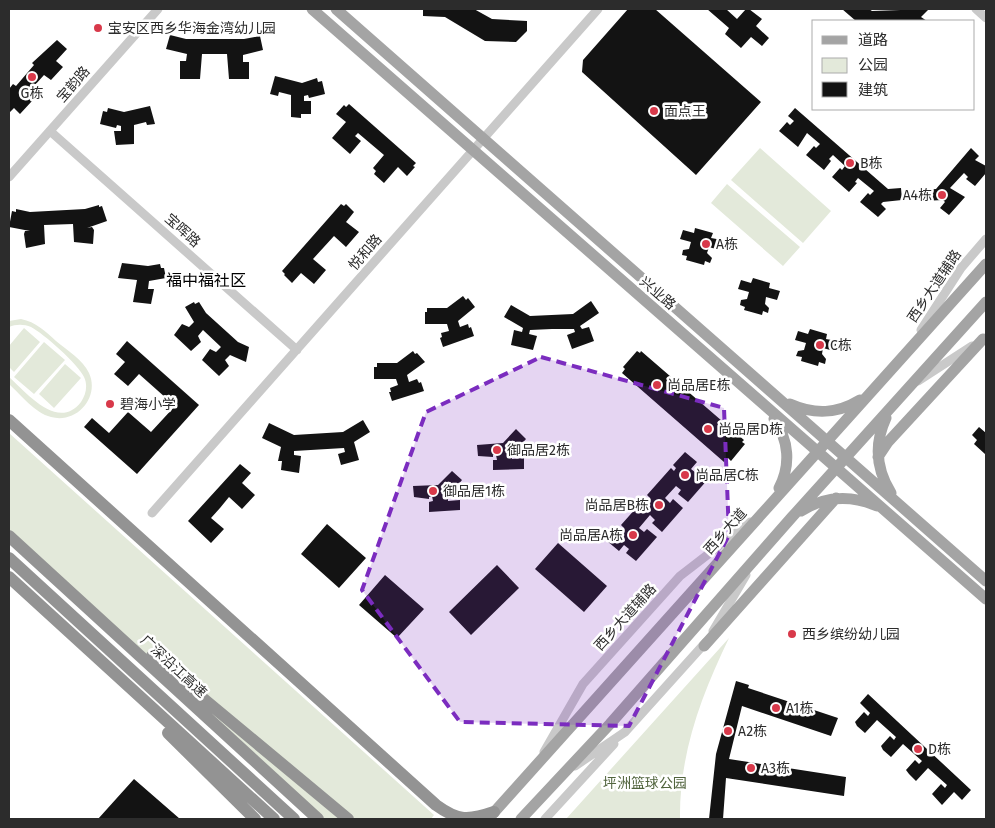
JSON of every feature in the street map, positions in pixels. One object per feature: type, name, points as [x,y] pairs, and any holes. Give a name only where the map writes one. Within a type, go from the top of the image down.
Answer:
[{"type":"highway","points":[[9,420],[436,805],[452,816],[462,819],[490,816]]},
{"type":"highway","name":"广深沿江高速","points":[[9,536],[318,819]]},
{"type":"highway","points":[[32,557],[348,819]]},
{"type":"highway","points":[[9,558],[294,819]]},
{"type":"highway","points":[[10,578],[255,819]]},
{"type":"highway","points":[[10,578],[274,819]]},
{"type":"main road","name":"兴业路","points":[[312,9],[767,410],[818,450],[986,599]]},
{"type":"main road","name":"兴业路","points":[[336,9],[986,581]]},
{"type":"main road","name":"西乡大道","points":[[490,816],[986,264]]},
{"type":"main road","points":[[521,819],[610,724],[792,517],[986,302]]},
{"type":"main road","points":[[878,457],[888,442],[985,337]]},
{"type":"main road","points":[[778,398],[803,410],[826,413],[851,406],[870,394]]},
{"type":"main road","points":[[893,405],[881,428],[878,457],[884,482],[897,503]]},
{"type":"main road","points":[[767,410],[781,430],[787,455],[785,473],[772,501]]},
{"type":"main road","points":[[792,517],[813,505],[836,498],[866,502],[885,511]]},
{"type":"main road","points":[[704,646],[836,498]]},
{"type":"street","name":"宝韵路","points":[[9,177],[158,9]]},
{"type":"street","name":"悦和路","points":[[152,513],[598,9]]},
{"type":"street","points":[[976,9],[986,18]]},
{"type":"street","name":"宝晖路","points":[[50,131],[297,350]]},
{"type":"street","name":"西乡大道辅路","points":[[908,352],[961,268],[986,239]]},
{"type":"street","points":[[910,387],[985,337]]},
{"type":"street","name":"西乡大道辅路","points":[[540,760],[583,684],[680,576],[757,517]]},
{"type":"street","points":[[545,819],[704,646],[753,563]]},
{"type":"street","points":[[560,776],[625,732]]},
{"type":"highlighted area","points":[[541,357],[724,408],[729,535],[629,726],[460,722],[362,590],[426,412]]},
{"type":"green space","points":[[760,148],[831,211],[803,243],[731,180]]},
{"type":"green space","points":[[727,184],[800,247],[783,266],[711,203]]},
{"type":"green space","points":[[21,319],[40,327],[86,368],[92,382],[91,391],[84,407],[77,412],[61,418],[45,415],[34,408],[9,384],[9,377],[43,406],[62,413],[72,410],[81,402],[86,390],[86,383],[81,372],[68,357],[44,336],[26,325],[9,327],[9,321]]},
{"type":"green space","points":[[24,328],[40,342],[14,372],[9,367],[9,346]]},
{"type":"green space","points":[[44,342],[65,360],[34,394],[14,377]]},
{"type":"green space","points":[[65,364],[81,378],[54,408],[39,394]]},
{"type":"green space","points":[[9,433],[434,815],[431,819],[311,819],[9,542]]},
{"type":"green space","name":"坪洲篮球公园","points":[[729,638],[709,682],[694,726],[683,772],[680,819],[566,819]]},
{"type":"building","points":[[423,9],[474,9],[492,19],[527,21],[527,31],[516,42],[485,41],[445,17],[423,16]]},
{"type":"building","points":[[628,9],[655,9],[761,102],[696,175],[582,72],[583,60]]},
{"type":"building","points":[[707,9],[726,9],[737,19],[746,9],[749,9],[762,19],[756,26],[769,38],[762,46],[751,37],[741,48],[725,34],[729,28]]},
{"type":"building","points":[[842,9],[869,9],[872,11],[929,9],[921,17],[926,20],[855,20]]},
{"type":"building","points":[[170,35],[186,39],[244,39],[260,36],[263,50],[243,55],[243,62],[249,62],[249,79],[229,79],[227,54],[202,54],[200,79],[180,79],[180,61],[186,61],[187,54],[166,49]]},
{"type":"building","name":"G栋","points":[[57,40],[67,49],[56,61],[63,67],[51,80],[44,75],[26,95],[32,101],[20,114],[14,108],[9,113],[9,89],[13,84],[16,86],[34,65],[32,63]]},
{"type":"building","points":[[275,76],[302,83],[317,78],[318,82],[322,81],[325,94],[309,98],[308,95],[304,96],[304,101],[311,101],[311,114],[301,114],[301,118],[291,117],[291,95],[279,92],[278,96],[270,94]]},
{"type":"building","points":[[349,104],[416,163],[407,176],[398,167],[384,183],[374,174],[376,171],[373,168],[384,155],[358,133],[355,136],[361,141],[350,154],[332,138],[346,122],[336,114],[344,105],[346,107]]},
{"type":"building","points":[[150,106],[155,124],[147,125],[146,122],[134,125],[134,144],[116,145],[114,131],[121,131],[121,126],[117,125],[116,128],[100,124],[103,111],[107,112],[108,108],[124,112]]},
{"type":"building","name":"B栋","points":[[795,108],[888,189],[901,188],[902,200],[883,202],[881,204],[886,209],[878,217],[860,202],[868,193],[870,195],[874,191],[858,178],[855,182],[857,183],[849,192],[832,177],[840,168],[842,170],[845,166],[833,155],[824,170],[806,155],[814,146],[816,148],[820,144],[807,133],[798,147],[779,131],[787,122],[790,125],[794,121],[788,116]]},
{"type":"building","points":[[971,148],[979,156],[975,160],[986,166],[986,173],[975,186],[966,179],[968,177],[964,173],[950,188],[965,197],[949,215],[940,208],[945,202],[943,200],[924,201],[923,190],[936,189]]},
{"type":"building","points":[[341,204],[344,206],[346,204],[354,212],[346,222],[359,232],[346,247],[334,236],[313,259],[326,270],[314,284],[301,273],[292,283],[282,271]]},
{"type":"building","points":[[99,205],[99,207],[102,206],[107,221],[87,228],[92,227],[94,230],[93,244],[74,242],[73,224],[44,225],[45,244],[26,248],[24,234],[25,231],[30,231],[9,227],[12,211],[16,212],[16,209],[30,212],[85,209]]},
{"type":"building","name":"A栋","points":[[695,228],[713,233],[711,238],[722,240],[719,250],[709,247],[707,253],[712,258],[710,263],[705,261],[704,265],[686,260],[687,256],[682,255],[683,250],[689,249],[691,242],[680,239],[683,230],[694,233]]},
{"type":"building","points":[[122,263],[148,266],[160,264],[161,268],[164,268],[166,278],[149,281],[148,289],[154,289],[151,304],[133,302],[137,280],[118,278]]},
{"type":"building","points":[[753,278],[770,283],[769,288],[780,291],[777,300],[766,297],[765,304],[769,308],[768,313],[763,311],[762,315],[744,310],[745,307],[740,305],[741,300],[747,299],[749,292],[738,289],[741,280],[751,283]]},
{"type":"building","points":[[463,296],[466,300],[468,298],[475,307],[458,321],[460,327],[468,324],[474,336],[443,347],[440,338],[442,337],[441,333],[449,331],[447,324],[425,324],[425,312],[427,312],[427,308],[447,308]]},
{"type":"building","points":[[591,301],[599,313],[580,326],[582,329],[589,327],[594,341],[572,349],[567,335],[575,332],[574,329],[530,330],[529,334],[537,336],[533,350],[511,345],[514,330],[522,332],[523,328],[504,317],[511,305],[530,316],[573,314]]},
{"type":"building","points":[[194,302],[195,304],[199,302],[206,313],[238,342],[249,347],[246,362],[230,355],[225,360],[229,366],[219,376],[202,360],[210,349],[216,352],[221,347],[203,330],[198,336],[201,342],[191,351],[174,335],[182,324],[189,327],[194,322],[185,307]]},
{"type":"building","name":"C栋","points":[[810,329],[827,334],[826,339],[837,341],[834,351],[823,348],[822,354],[826,359],[825,364],[819,362],[818,366],[801,361],[802,357],[796,356],[798,351],[804,350],[806,343],[795,340],[798,331],[808,334]]},
{"type":"building","points":[[127,341],[199,405],[137,474],[84,427],[92,418],[109,433],[128,412],[151,432],[175,406],[139,374],[128,386],[114,374],[125,362],[116,354]]},
{"type":"building","points":[[413,351],[425,362],[407,375],[409,382],[417,379],[419,383],[421,382],[424,391],[392,401],[389,392],[391,392],[390,388],[398,385],[396,379],[374,379],[374,367],[377,367],[377,363],[397,363]]},
{"type":"building","points":[[637,351],[640,353],[641,351],[744,440],[742,442],[745,444],[731,461],[728,458],[724,462],[622,373],[625,369],[623,367]]},
{"type":"building","points":[[363,420],[370,432],[354,442],[359,460],[341,465],[338,454],[345,452],[344,448],[294,451],[294,455],[301,456],[299,473],[281,470],[282,461],[278,461],[281,447],[262,438],[269,423],[294,435],[343,432]]},
{"type":"building","points":[[979,427],[986,433],[985,454],[974,444],[977,440],[972,435]]},
{"type":"building","name":"御品居2栋","points":[[516,429],[526,439],[512,455],[512,459],[524,458],[524,469],[493,470],[493,460],[497,460],[496,455],[493,455],[493,457],[478,456],[477,445],[503,443]]},
{"type":"building","points":[[685,452],[697,462],[691,469],[696,473],[699,470],[709,478],[688,502],[678,494],[681,490],[676,486],[665,498],[670,503],[673,499],[683,508],[662,532],[652,523],[655,520],[650,515],[639,528],[644,532],[647,529],[657,537],[636,561],[626,553],[629,549],[624,545],[619,551],[607,541],[619,528],[622,530],[624,528],[621,525],[645,498],[648,501],[650,498],[647,495],[671,468],[674,471],[676,468],[673,465]]},
{"type":"building","points":[[240,464],[251,473],[242,483],[255,495],[242,509],[229,497],[211,518],[224,529],[211,543],[188,521]]},
{"type":"building","name":"御品居1栋","points":[[452,471],[462,480],[448,497],[448,501],[460,500],[460,510],[429,512],[429,502],[433,501],[432,496],[429,499],[414,497],[413,486],[438,485]]},
{"type":"building","points":[[327,524],[366,558],[339,588],[301,554]]},
{"type":"building","points":[[558,543],[607,586],[584,612],[535,569]]},
{"type":"building","points":[[497,565],[519,588],[471,635],[449,612]]},
{"type":"building","points":[[385,575],[424,609],[397,638],[359,605]]},
{"type":"building","points":[[736,681],[749,685],[748,688],[838,718],[831,736],[742,706],[729,759],[846,777],[844,796],[726,778],[723,819],[709,819],[716,754]]},
{"type":"building","name":"D栋","points":[[868,694],[971,790],[962,800],[954,792],[942,805],[932,794],[941,784],[945,788],[947,785],[928,768],[916,781],[906,770],[915,760],[919,764],[922,761],[903,744],[891,757],[883,750],[881,746],[890,736],[894,740],[896,737],[877,720],[865,733],[857,726],[855,722],[864,712],[868,716],[870,713],[860,703]]},
{"type":"building","points":[[134,779],[180,819],[98,819]]},
{"type":"place","name":"宝安区西乡华海金湾幼儿园","points":[[98,28]]},
{"type":"place","name":"G栋","points":[[32,77]]},
{"type":"place","name":"面点王","points":[[654,111]]},
{"type":"place","name":"B栋","points":[[850,163]]},
{"type":"place","name":"A4栋","points":[[942,195]]},
{"type":"place","name":"A栋","points":[[706,244]]},
{"type":"place","name":"C栋","points":[[820,345]]},
{"type":"place","name":"尚品居E栋","points":[[657,385]]},
{"type":"place","name":"碧海小学","points":[[110,404]]},
{"type":"place","name":"尚品居D栋","points":[[708,429]]},
{"type":"place","name":"御品居2栋","points":[[497,450]]},
{"type":"place","name":"尚品居C栋","points":[[685,475]]},
{"type":"place","name":"御品居1栋","points":[[433,491]]},
{"type":"place","name":"尚品居B栋","points":[[659,505]]},
{"type":"place","name":"尚品居A栋","points":[[633,535]]},
{"type":"place","name":"西乡缤纷幼儿园","points":[[792,634]]},
{"type":"place","name":"A1栋","points":[[776,708]]},
{"type":"place","name":"A2栋","points":[[728,731]]},
{"type":"place","name":"D栋","points":[[918,749]]},
{"type":"place","name":"A3栋","points":[[751,768]]},
{"type":"district","name":"福中福社区","points":[[206,280]]}]
